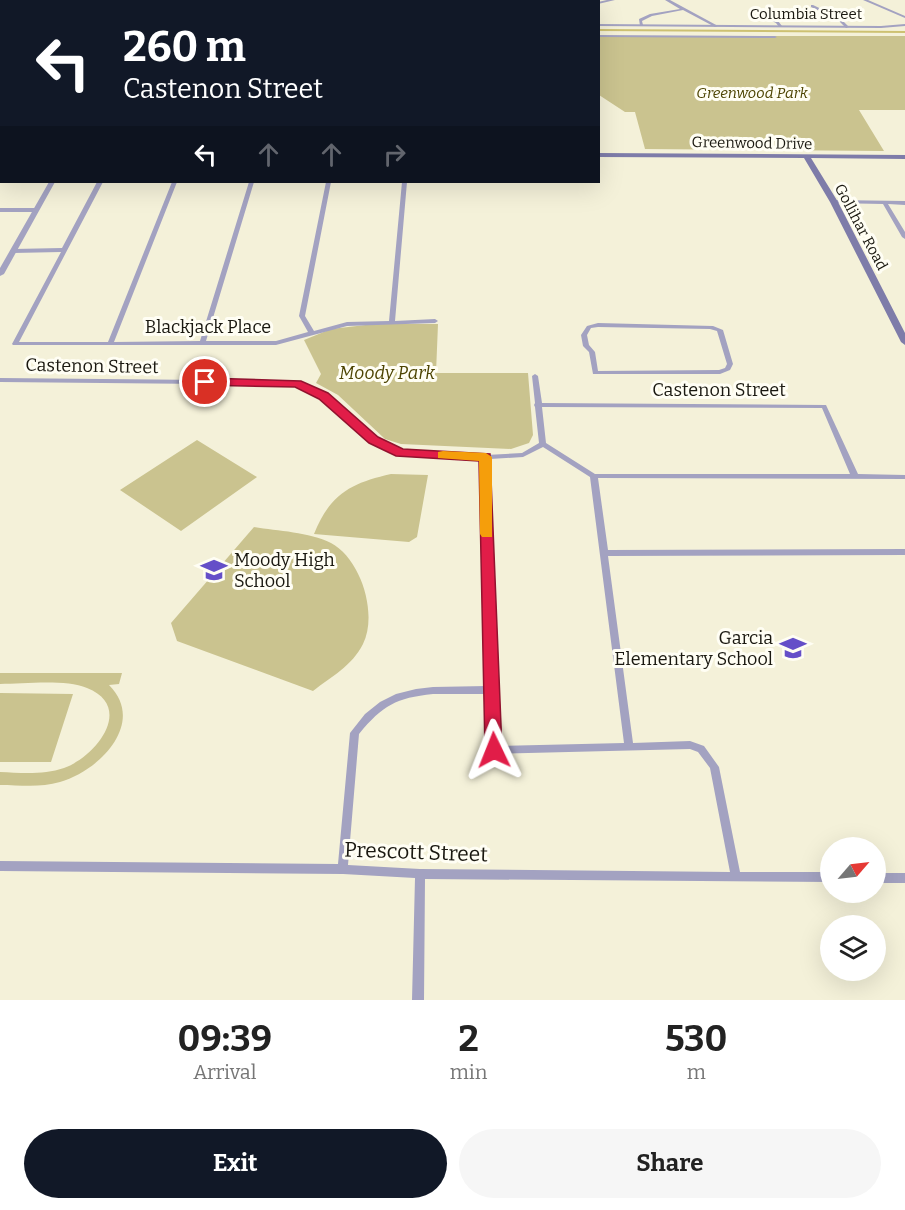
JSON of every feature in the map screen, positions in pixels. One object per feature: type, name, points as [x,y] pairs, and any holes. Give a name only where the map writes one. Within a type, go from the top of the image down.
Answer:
[{"type":"main road","name":"Greenwood Drive","points":[[600,155],[905,157]]},
{"type":"main road","name":"Gollihar Road","points":[[807,157],[834,202],[905,342]]},
{"type":"street","points":[[667,0],[716,26]]},
{"type":"street","points":[[866,0],[905,17]]},
{"type":"street","points":[[812,6],[840,18],[847,27]]},
{"type":"street","points":[[641,25],[640,20],[646,16],[684,9]]},
{"type":"street","points":[[763,15],[780,26]]},
{"type":"street","name":"Columbia Street","points":[[600,25],[847,27],[905,25]]},
{"type":"street","points":[[600,36],[775,37]]},
{"type":"street","points":[[1,271],[51,183]]},
{"type":"street","points":[[13,251],[64,250],[99,183]]},
{"type":"street","points":[[111,342],[174,183]]},
{"type":"street","points":[[203,342],[251,183]]},
{"type":"street","points":[[311,332],[302,316],[328,183]]},
{"type":"street","points":[[392,320],[404,183]]},
{"type":"street","points":[[834,202],[905,203]]},
{"type":"street","points":[[885,202],[905,237]]},
{"type":"street","points":[[0,210],[36,210]]},
{"type":"street","name":"Blackjack Place","points":[[64,250],[15,344],[276,343],[347,324],[392,320],[435,321]]},
{"type":"street","points":[[597,325],[711,327],[720,330],[730,364],[728,369],[720,372],[595,373],[592,352],[586,346],[584,335],[589,327],[597,325]]},
{"type":"street","points":[[535,376],[543,444],[594,476],[905,477]]},
{"type":"street","name":"Castenon Street","points":[[0,380],[297,383],[324,396],[374,440],[400,453],[486,457],[523,455],[543,444]]},
{"type":"street","name":"Castenon Street","points":[[537,405],[824,406],[855,477]]},
{"type":"street","points":[[486,457],[494,750],[690,745],[701,749],[714,767],[736,876]]},
{"type":"street","points":[[594,476],[629,746]]},
{"type":"street","points":[[605,553],[905,552]]},
{"type":"street","points":[[343,869],[355,732],[366,716],[379,705],[397,696],[416,692],[491,690]]},
{"type":"street","name":"Prescott Street","points":[[0,866],[343,869],[420,874],[820,877]]},
{"type":"street","points":[[418,1000],[420,874]]},
{"type":"street","points":[[886,878],[905,878]]},
{"type":"green space","name":"Greenwood Park","points":[[600,36],[905,36],[905,110],[859,110],[884,151],[645,149],[635,112],[625,112],[600,96]]},
{"type":"green space","name":"Moody Park","points":[[374,324],[438,324],[436,373],[528,373],[533,435],[529,443],[511,449],[401,444],[385,439],[338,395],[316,383],[321,374],[304,340],[331,329]]},
{"type":"green space","points":[[197,440],[257,477],[181,531],[120,490]]},
{"type":"green space","points":[[391,474],[428,475],[417,537],[409,542],[314,534],[327,509],[344,492],[353,486]]},
{"type":"green space","points":[[254,527],[303,534],[331,543],[351,561],[364,588],[369,618],[363,644],[347,665],[313,691],[177,641],[171,623]]},
{"type":"green space","points":[[0,673],[122,673],[119,684],[109,685],[119,700],[123,715],[113,744],[89,768],[60,782],[38,786],[0,785],[0,772],[49,772],[76,762],[98,743],[106,731],[109,719],[108,707],[101,696],[87,688],[56,683],[0,684]]},
{"type":"green space","points":[[0,693],[73,694],[51,762],[0,762]]},
{"type":"waterway","points":[[600,30],[905,32]]},
{"type":"slow traffic","points":[[443,455],[486,457],[487,534]]},
{"type":"place","name":"Moody High School","points":[[214,570]]},
{"type":"place","name":"Garcia Elementary School","points":[[793,648]]},
{"type":"route","points":[[205,382],[297,383],[324,396],[374,440],[400,453],[486,457],[494,750]]}]
